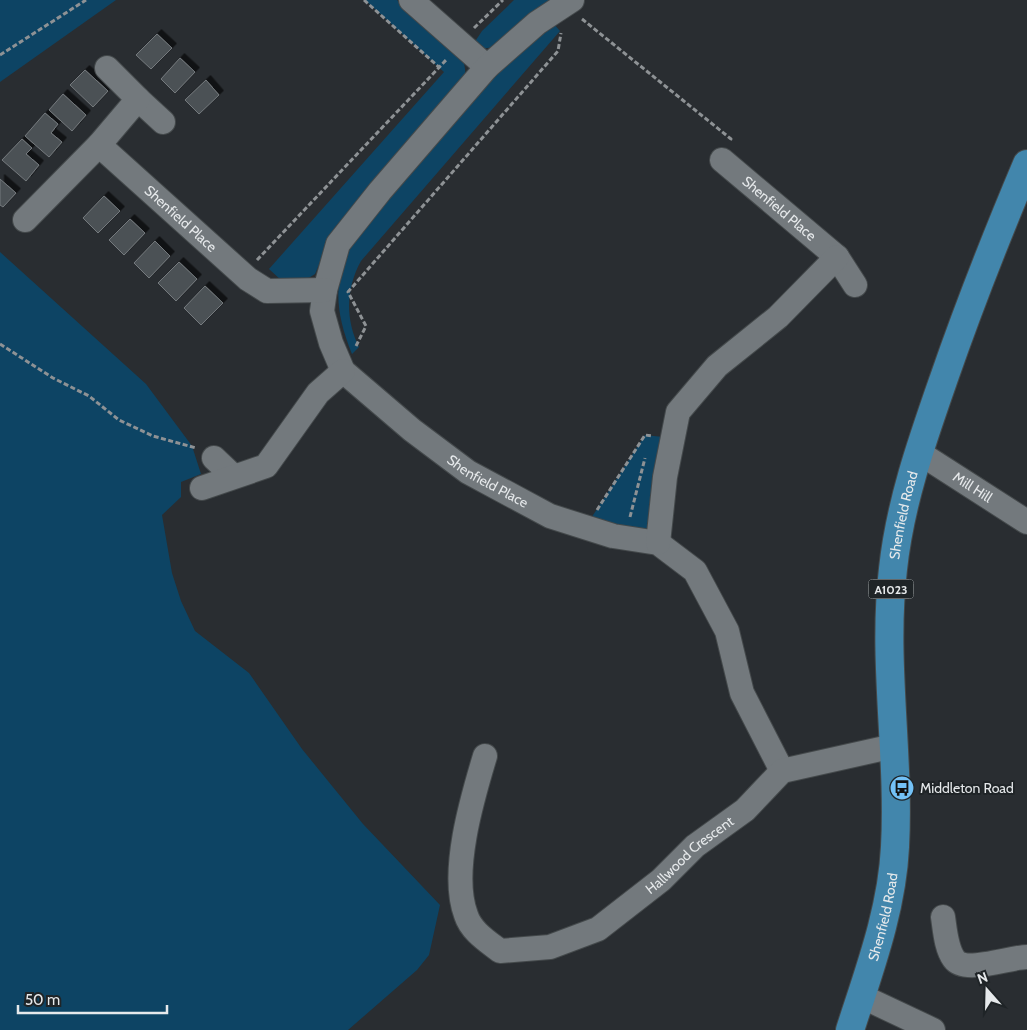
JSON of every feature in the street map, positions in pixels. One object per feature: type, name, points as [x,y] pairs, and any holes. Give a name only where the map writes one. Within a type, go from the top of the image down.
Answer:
[{"type":"main road","name":"Shenfield Road","points":[[850,1030],[892,888],[896,813],[888,655],[892,569],[902,515],[918,452],[975,289],[1027,164]]},
{"type":"street","points":[[411,0],[486,67]]},
{"type":"street","name":"Shenfield Place","points":[[568,2],[537,23],[486,67],[380,191],[338,244],[325,290],[322,311],[330,343],[343,371],[412,430],[468,472],[550,516],[625,538],[658,543],[669,549],[695,571],[727,631],[742,693],[782,770]]},
{"type":"street","points":[[108,68],[163,122]]},
{"type":"street","points":[[26,220],[98,145],[138,99]]},
{"type":"street","name":"Shenfield Place","points":[[98,145],[243,275],[268,291],[325,290]]},
{"type":"street","name":"Shenfield Place","points":[[722,160],[837,257],[855,285]]},
{"type":"street","points":[[658,543],[665,477],[661,437],[678,412],[717,366],[778,317],[837,257]]},
{"type":"street","points":[[202,488],[266,466],[318,393],[343,371]]},
{"type":"street","name":"Mill Hill","points":[[918,452],[1027,522]]},
{"type":"street","points":[[214,458],[233,476]]},
{"type":"street","points":[[782,770],[894,746]]},
{"type":"street","name":"Hallwood Crescent","points":[[485,756],[464,839],[460,882],[466,915],[472,926],[484,939],[500,951],[550,948],[598,929],[661,880],[696,846],[746,810],[782,770]]},
{"type":"street","points":[[943,917],[950,952],[957,962],[975,965],[1027,957]]},
{"type":"street","points":[[861,996],[933,1030]]},
{"type":"path","points":[[0,55],[86,0]]},
{"type":"path","points":[[364,0],[440,68]]},
{"type":"path","points":[[243,275],[440,68],[459,43],[502,0]]},
{"type":"path","points":[[343,371],[366,326],[348,292],[558,51],[568,2],[731,139],[722,160]]},
{"type":"path","points":[[0,344],[53,378],[89,396],[119,420],[153,436],[192,446],[214,458]]},
{"type":"path","points":[[592,518],[645,435],[661,437]]},
{"type":"path","points":[[648,445],[661,437]]},
{"type":"path","points":[[625,538],[646,454]]},
{"type":"shaded area","points":[[0,0],[116,0],[0,82]]},
{"type":"shaded area","points":[[365,0],[397,0],[462,57],[465,69],[464,80],[461,88],[335,227],[315,274],[307,279],[281,280],[269,269],[444,72]]},
{"type":"shaded area","points":[[514,0],[557,0],[496,47],[479,49],[472,46],[482,31]]},
{"type":"shaded area","points":[[553,23],[560,31],[361,261],[352,282],[350,293],[351,326],[359,347],[352,354],[341,320],[338,290],[344,261],[358,228],[505,63]]},
{"type":"shaded area","points":[[0,252],[146,384],[192,446],[201,474],[181,482],[181,497],[162,515],[172,573],[181,601],[195,631],[249,673],[302,749],[363,824],[440,905],[429,955],[417,970],[348,1030],[0,1030]]},
{"type":"shaded area","points":[[645,435],[672,438],[658,543],[586,526]]},
{"type":"building","points":[[157,34],[172,48],[151,69],[136,55]]},
{"type":"building","points":[[180,58],[195,72],[175,93],[161,79]]},
{"type":"building","points":[[85,70],[108,91],[93,107],[70,85]]},
{"type":"building","points":[[206,80],[219,95],[199,114],[185,100]]},
{"type":"building","points":[[63,94],[86,115],[72,131],[49,110]]},
{"type":"building","points":[[45,113],[58,124],[51,133],[62,142],[49,157],[25,136]]},
{"type":"building","points":[[22,139],[32,148],[26,154],[39,165],[26,181],[2,160]]},
{"type":"building","points":[[0,179],[16,193],[3,207],[0,205]]},
{"type":"building","points":[[104,196],[120,211],[98,233],[83,218]]},
{"type":"building","points":[[130,219],[145,233],[124,255],[109,240]]},
{"type":"building","points":[[155,241],[170,256],[149,278],[134,263]]},
{"type":"building","points":[[179,262],[197,279],[176,301],[158,283]]},
{"type":"building","points":[[205,286],[223,303],[201,325],[184,308]]},
{"type":"place","name":"Middleton Road","points":[[902,788]]}]
